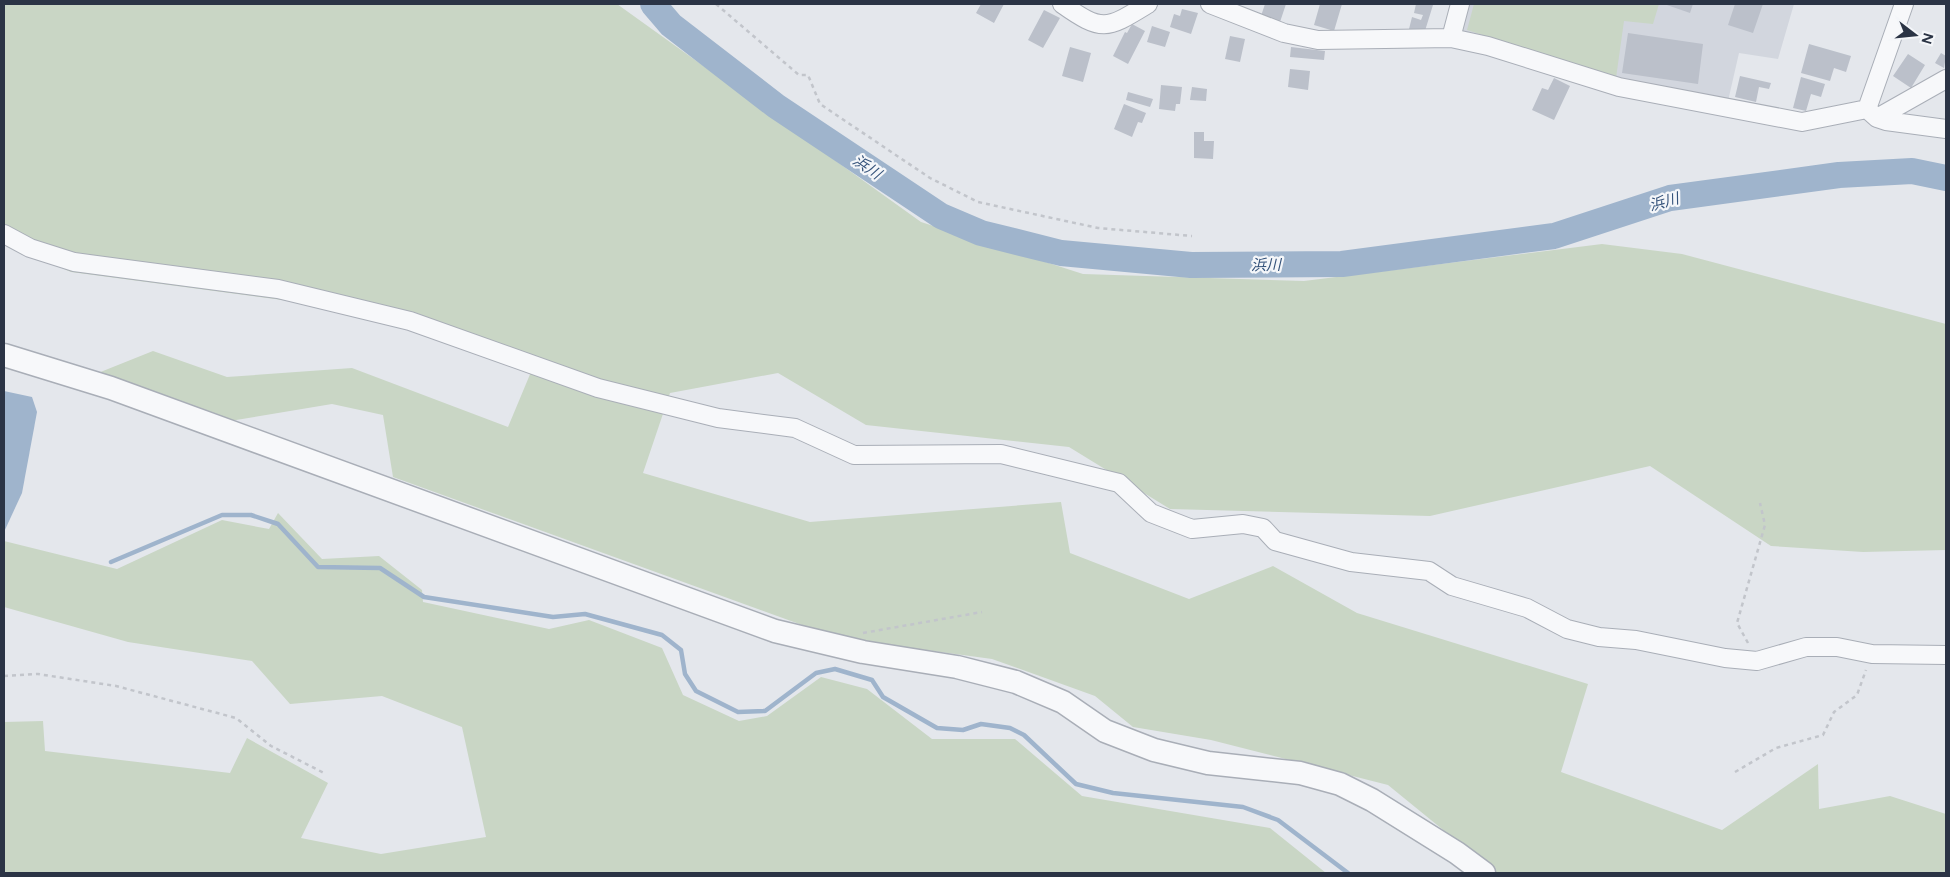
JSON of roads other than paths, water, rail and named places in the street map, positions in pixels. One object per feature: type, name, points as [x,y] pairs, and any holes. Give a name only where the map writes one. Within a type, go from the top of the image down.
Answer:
[{"type":"street","points":[[1062,4],[1080,17],[1103,26],[1116,24],[1148,4]]},
{"type":"street","points":[[1210,4],[1284,33],[1318,40],[1451,38],[1488,46],[1619,87],[1802,122],[1872,113],[1946,79]]},
{"type":"street","points":[[1451,38],[1460,4]]},
{"type":"street","points":[[1872,113],[1904,4]]},
{"type":"street","points":[[1872,113],[1886,121],[1946,129]]},
{"type":"street","points":[[4,234],[30,248],[74,262],[278,289],[410,321],[598,388],[718,418],[795,428],[854,455],[1001,454],[1119,483],[1151,513],[1192,528],[1243,524],[1263,528],[1275,541],[1352,562],[1429,571],[1452,586],[1527,608],[1567,629],[1599,637],[1636,640],[1725,658],[1757,661],[1806,647],[1838,647],[1872,654],[1946,655]]},
{"type":"street","points":[[4,355],[111,388],[775,631],[863,652],[958,666],[1016,682],[1063,702],[1105,731],[1154,750],[1208,763],[1300,773],[1340,784],[1372,800],[1457,852],[1484,873]]},
{"type":"water","points":[[4,391],[32,397],[37,412],[22,493],[4,532]]},
{"type":"waterway","name":"浜川","points":[[653,4],[671,25],[776,106],[941,216],[981,233],[1061,253],[1191,265],[1342,264],[1554,236],[1670,198],[1839,175],[1912,171],[1946,178]]},
{"type":"waterway","points":[[111,562],[222,515],[251,515],[278,524],[318,567],[380,568],[424,597],[553,617],[585,614],[662,635],[681,650],[685,674],[696,691],[738,712],[765,711],[816,673],[835,669],[872,680],[883,697],[937,728],[963,730],[981,724],[1010,728],[1024,735],[1076,784],[1113,793],[1243,807],[1278,820],[1348,873]]}]
